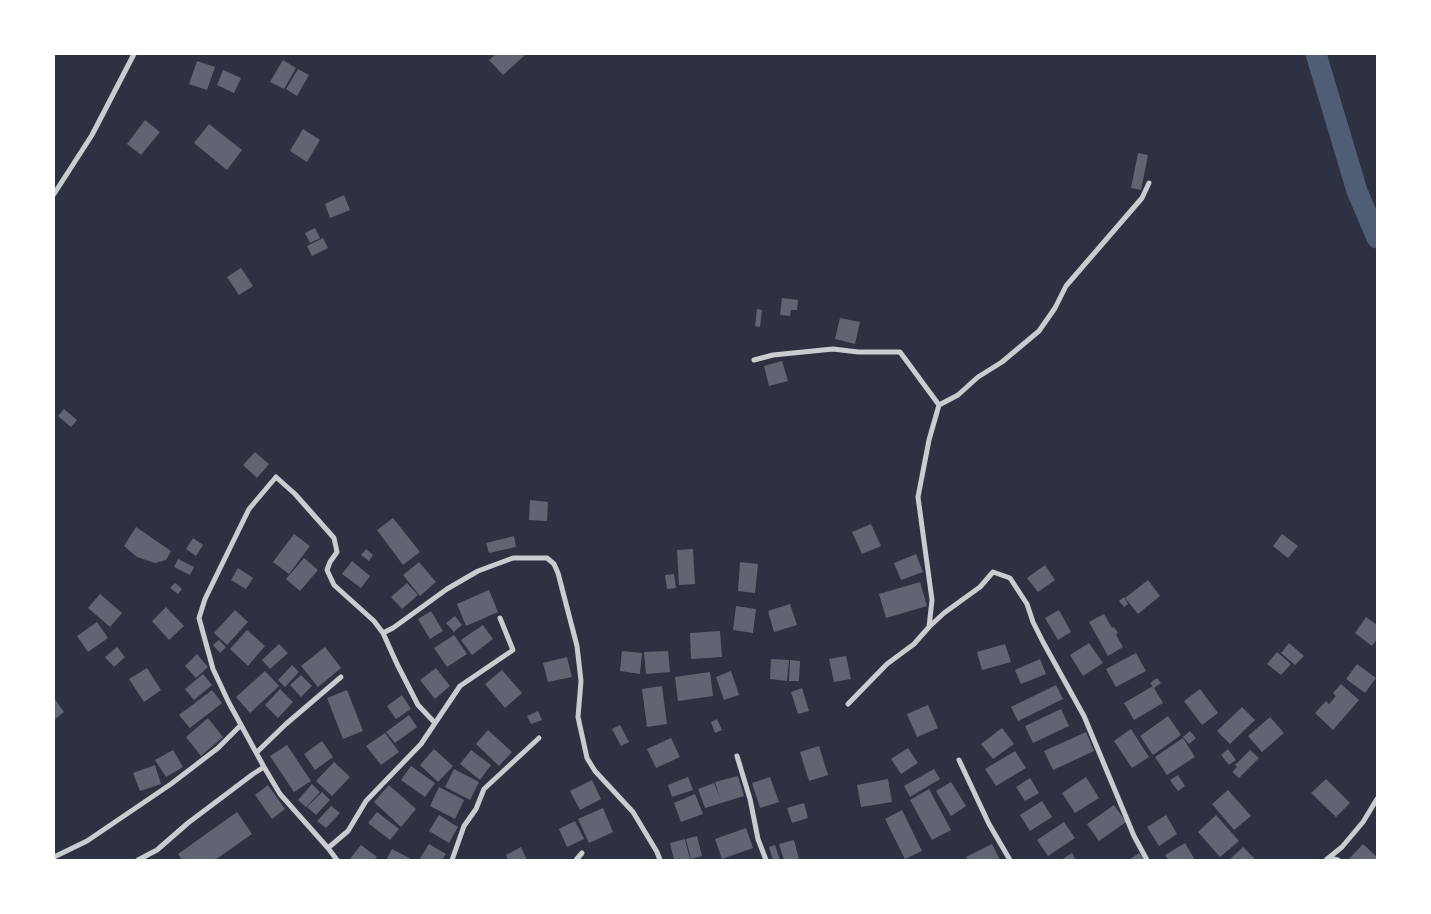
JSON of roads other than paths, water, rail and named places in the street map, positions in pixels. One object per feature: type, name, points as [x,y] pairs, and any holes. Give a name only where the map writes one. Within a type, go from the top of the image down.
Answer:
[{"type":"street","points":[[54,194],[92,135],[134,54]]},
{"type":"street","points":[[929,627],[932,600],[918,497],[929,440],[939,405],[958,395],[978,377],[1002,362],[1039,331],[1055,308],[1066,286],[1142,198],[1149,183]]},
{"type":"street","points":[[754,360],[773,355],[833,349],[858,352],[900,352],[939,405]]},
{"type":"street","points":[[337,860],[280,794],[264,767],[213,669],[199,618],[205,599],[249,509],[276,477],[295,494],[334,538],[337,552],[327,570],[334,585],[374,621],[383,633],[418,704],[434,723]]},
{"type":"street","points":[[383,633],[393,628],[447,589],[478,571],[513,558],[547,558],[554,564],[558,573],[577,646],[581,681],[578,717],[587,758],[595,772],[633,812],[660,860]]},
{"type":"street","points":[[848,704],[887,664],[914,644],[944,613],[980,587],[993,572],[1010,578],[1027,604],[1043,642],[1084,716],[1134,836],[1147,860]]},
{"type":"street","points":[[328,848],[348,831],[366,801],[421,744],[460,686],[513,650],[500,618]]},
{"type":"street","points":[[257,752],[286,724],[341,677]]},
{"type":"street","points":[[54,857],[86,841],[164,790],[218,748],[241,724]]},
{"type":"street","points":[[452,860],[464,826],[476,808],[484,789],[539,738]]},
{"type":"street","points":[[737,756],[750,799],[758,838],[766,860]]},
{"type":"street","points":[[959,760],[989,824],[1010,860]]},
{"type":"street","points":[[138,860],[157,850],[188,823],[264,767]]},
{"type":"street","points":[[1327,859],[1342,847],[1363,822],[1377,799]]},
{"type":"street","points":[[576,860],[582,853]]},
{"type":"street","points":[[1327,859],[1338,860]]},
{"type":"waterway","points":[[1316,54],[1357,191],[1377,238]]}]
